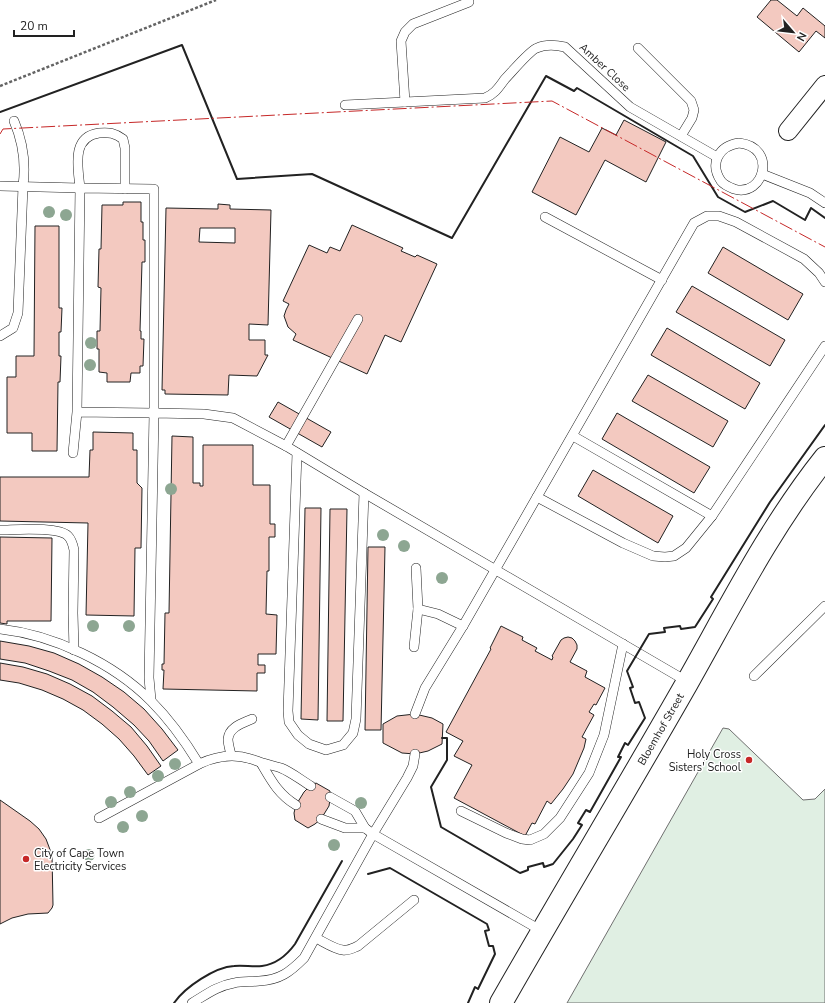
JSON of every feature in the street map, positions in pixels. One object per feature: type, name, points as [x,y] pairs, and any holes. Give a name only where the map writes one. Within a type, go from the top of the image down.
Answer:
[{"type":"street","points":[[788,131],[825,85]]},
{"type":"street","name":"Bloemhof Street","points":[[501,1003],[688,682],[756,561],[782,518],[825,458]]},
{"type":"lane","points":[[405,102],[401,41],[404,32],[413,24],[469,2]]},
{"type":"lane","name":"Amber Close","points":[[345,105],[485,98],[496,91],[506,78],[536,48],[553,44],[565,47],[630,107],[717,157]]},
{"type":"lane","points":[[638,48],[691,100],[694,110],[692,118],[681,136]]},
{"type":"lane","points":[[0,336],[13,328],[18,314],[24,174],[23,151],[19,132],[14,121]]},
{"type":"lane","points":[[73,453],[77,412],[80,188],[78,154],[82,142],[92,134],[105,132],[116,134],[123,139],[125,148],[125,188]]},
{"type":"lane","points":[[732,144],[747,144],[754,147],[759,152],[763,167],[762,174],[758,181],[752,186],[744,190],[736,190],[723,183],[718,176],[716,168],[717,157],[725,148],[732,144]]},
{"type":"lane","points":[[762,174],[810,193],[825,203]]},
{"type":"lane","points":[[0,186],[154,189],[154,413],[149,678],[151,700]]},
{"type":"lane","points":[[415,714],[425,688],[463,626],[573,436],[694,223],[707,216],[719,216],[736,222],[804,259],[819,273],[825,282]]},
{"type":"lane","points":[[545,217],[662,280]]},
{"type":"lane","points":[[286,446],[358,319]]},
{"type":"lane","points":[[537,497],[623,543],[654,556],[674,556],[686,548],[712,516],[825,346]]},
{"type":"lane","points":[[77,412],[204,414],[232,418],[286,446],[688,682]]},
{"type":"lane","points":[[573,436],[712,516]]},
{"type":"lane","points":[[297,453],[288,703],[289,722],[298,735],[309,744],[326,750],[343,745],[353,733],[356,719],[364,493]]},
{"type":"lane","points":[[0,530],[50,530],[63,532],[72,542],[74,550],[74,650]]},
{"type":"lane","points":[[414,647],[418,609],[416,568]]},
{"type":"lane","points":[[754,676],[825,606]]},
{"type":"lane","points":[[418,609],[438,614],[463,626]]},
{"type":"lane","points":[[0,629],[53,641],[95,660],[115,672],[151,700],[184,739],[200,764]]},
{"type":"lane","points":[[461,810],[506,833],[522,839],[530,840],[544,834],[560,818],[589,773],[604,735],[623,644]]},
{"type":"lane","points":[[231,756],[228,739],[231,732],[238,725],[252,719]]},
{"type":"lane","points":[[192,1003],[212,990],[235,982],[262,981],[280,978],[292,970],[304,958],[407,778],[413,766],[414,754]]},
{"type":"lane","points":[[99,818],[200,764],[220,756],[242,756],[281,768],[311,786]]},
{"type":"lane","points":[[261,763],[274,785],[288,800],[296,805]]},
{"type":"lane","points":[[330,797],[355,811],[365,828],[374,834],[542,931]]},
{"type":"lane","points":[[321,819],[345,828],[365,828]]},
{"type":"lane","points":[[316,938],[335,948],[348,950],[358,946],[414,900]]},
{"type":"path","points":[[0,86],[216,0]]},
{"type":"green space","name":"Holy Cross Sisters' School","points":[[723,728],[729,729],[803,800],[815,799],[825,789],[825,1003],[567,1003]]},
{"type":"building","points":[[771,0],[777,0],[797,16],[803,8],[825,26],[825,38],[816,31],[799,52],[757,17]]},
{"type":"building","points":[[624,120],[666,142],[646,182],[605,160],[576,215],[532,192],[560,137],[589,152],[602,128],[616,135]]},
{"type":"building","points":[[123,202],[141,202],[141,222],[143,222],[143,240],[145,240],[145,262],[142,262],[140,331],[141,339],[144,339],[143,366],[140,366],[140,373],[131,373],[130,382],[107,382],[107,373],[99,372],[99,349],[97,349],[97,331],[100,331],[101,288],[98,287],[102,205],[123,205]]},
{"type":"building","points":[[218,204],[230,205],[230,209],[271,210],[268,325],[249,324],[249,340],[265,340],[265,355],[268,355],[257,376],[229,375],[228,395],[165,394],[165,390],[162,390],[166,208],[218,209]],"holes":[[[200,228],[235,228],[235,243],[199,242]]]},
{"type":"building","points":[[352,225],[403,248],[401,251],[415,257],[417,255],[437,264],[401,342],[385,335],[367,374],[293,340],[296,334],[288,327],[284,316],[289,304],[283,301],[309,245],[327,253],[330,247],[340,251]]},
{"type":"building","points":[[35,226],[59,226],[59,308],[62,308],[61,332],[59,332],[59,356],[61,356],[60,382],[58,382],[57,451],[32,451],[32,433],[7,433],[7,377],[16,377],[16,356],[34,356]]},
{"type":"building","points":[[723,247],[803,294],[788,320],[708,273]]},
{"type":"building","points":[[692,286],[785,340],[770,366],[676,312]]},
{"type":"building","points":[[667,328],[760,383],[745,409],[651,355]]},
{"type":"building","points":[[648,375],[728,421],[713,447],[632,401]]},
{"type":"building","points":[[278,402],[331,432],[322,447],[269,417]]},
{"type":"building","points":[[617,413],[710,467],[694,493],[602,439]]},
{"type":"building","points":[[93,432],[133,433],[133,450],[137,450],[137,483],[142,488],[141,548],[135,548],[134,616],[86,615],[88,523],[0,521],[0,477],[89,477],[90,450],[93,450]]},
{"type":"building","points":[[172,436],[193,437],[193,483],[200,483],[200,486],[203,486],[203,445],[253,445],[253,485],[270,485],[270,524],[275,524],[275,537],[269,537],[269,571],[267,571],[266,614],[277,615],[276,654],[258,654],[258,665],[265,665],[265,673],[257,673],[257,691],[163,689],[164,670],[162,670],[162,664],[164,664],[165,613],[169,613]]},
{"type":"building","points":[[593,470],[673,516],[658,543],[578,496]]},
{"type":"building","points":[[305,508],[321,508],[318,720],[301,719]]},
{"type":"building","points":[[330,509],[347,509],[343,721],[327,721]]},
{"type":"building","points":[[0,537],[52,538],[51,621],[7,621],[7,624],[0,623]]},
{"type":"building","points":[[368,547],[385,547],[381,730],[365,730]]},
{"type":"building","points":[[501,626],[523,637],[522,640],[537,648],[535,651],[552,660],[552,656],[561,640],[568,637],[572,638],[577,645],[577,649],[570,662],[587,671],[585,677],[605,688],[596,705],[594,704],[589,712],[594,715],[582,737],[586,739],[584,748],[573,774],[551,804],[547,801],[535,824],[532,823],[525,836],[454,798],[472,765],[454,756],[463,741],[446,732],[491,649],[490,648]]},
{"type":"building","points":[[0,641],[29,646],[54,653],[79,664],[102,677],[124,692],[144,709],[178,750],[163,761],[149,741],[134,725],[93,692],[72,680],[49,671],[25,663],[0,659]]},
{"type":"building","points":[[0,663],[23,667],[47,674],[92,696],[131,727],[161,766],[148,775],[119,739],[83,710],[42,690],[19,683],[0,680]]},
{"type":"building","points":[[415,714],[432,718],[443,724],[442,744],[428,751],[415,754],[402,753],[383,743],[383,724],[397,716]]},
{"type":"building","points":[[316,783],[330,791],[329,806],[321,819],[308,828],[295,820],[294,813],[296,805],[304,792]]},
{"type":"building","name":"City of Cape Town Electricity Services","points":[[0,800],[30,821],[39,829],[46,839],[52,855],[53,905],[48,913],[28,914],[12,918],[0,924]]},
{"type":"wall","points":[[0,112],[182,45],[237,179],[312,174],[452,238],[546,76],[574,91],[577,88],[693,156],[718,197],[745,212],[773,201],[805,220],[811,208],[825,218]]},
{"type":"wall","points":[[442,738],[447,738],[447,760],[431,787],[441,827],[520,873],[528,870],[528,867],[543,863],[544,867],[553,864],[582,825],[578,823],[586,810],[590,812],[621,757],[618,757],[625,743],[628,745],[645,718],[639,702],[635,703],[630,688],[633,687],[627,671],[649,634],[665,632],[664,628],[680,626],[681,629],[695,627],[713,599],[711,597],[770,502],[825,425]]},
{"type":"wall","points":[[174,1003],[185,991],[201,979],[218,970],[234,966],[267,965],[277,961],[289,952],[342,861]]},
{"type":"wall","points":[[368,874],[390,868],[487,924],[489,930],[485,931],[489,946],[493,946],[495,954],[478,989],[475,987],[468,1003]]},
{"type":"power","points":[[0,134],[3,129],[552,101],[825,247]]},
{"type":"place","name":"Holy Cross Sisters' School","points":[[749,760]]},
{"type":"place","name":"City of Cape Town Electricity Services","points":[[26,859]]}]
